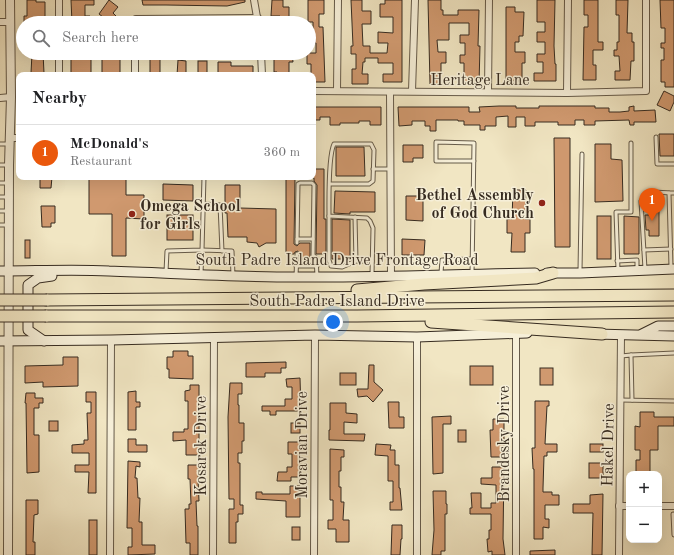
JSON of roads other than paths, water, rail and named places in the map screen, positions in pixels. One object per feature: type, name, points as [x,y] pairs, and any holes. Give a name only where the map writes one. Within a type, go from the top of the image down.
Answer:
[{"type":"highway","points":[[289,297],[424,284],[536,278],[553,273]]},
{"type":"highway","name":"South Padre Island Drive","points":[[0,300],[674,294]]},
{"type":"highway","name":"South Padre Island Drive","points":[[0,316],[357,316],[674,312]]},
{"type":"highway","points":[[357,316],[602,334]]},
{"type":"main road","name":"South Padre Island Drive Frontage Road","points":[[5,271],[85,271],[337,278],[618,272],[673,269]]},
{"type":"main road","points":[[44,341],[28,330],[28,285],[38,278],[85,271]]},
{"type":"main road","points":[[641,335],[658,326],[674,326]]},
{"type":"main road","points":[[4,341],[315,335],[417,337],[516,333],[674,336]]},
{"type":"street","points":[[8,555],[4,341],[5,271],[9,224],[11,97],[9,22],[10,0]]},
{"type":"street","points":[[59,0],[59,16]]},
{"type":"street","points":[[254,0],[257,16]]},
{"type":"street","points":[[337,90],[338,0]]},
{"type":"street","points":[[412,91],[415,0]]},
{"type":"street","points":[[488,92],[490,0]]},
{"type":"street","points":[[567,92],[568,0]]},
{"type":"street","name":"Heritage Lane","points":[[316,91],[646,91],[646,0]]},
{"type":"street","points":[[0,22],[9,22]]},
{"type":"street","points":[[59,60],[59,72]]},
{"type":"street","points":[[135,60],[135,72]]},
{"type":"street","points":[[261,60],[262,72]]},
{"type":"street","points":[[390,92],[391,277]]},
{"type":"street","points":[[0,98],[11,97]]},
{"type":"street","points":[[10,141],[16,139]]},
{"type":"street","name":"Brandesky Drive","points":[[516,333],[516,555]]},
{"type":"street","name":"Moravian Drive","points":[[314,555],[315,335]]},
{"type":"street","name":"Hakel Drive","points":[[619,555],[621,335]]},
{"type":"street","name":"Kosarek Drive","points":[[213,555],[214,337]]},
{"type":"street","points":[[417,337],[417,555]]},
{"type":"street","points":[[110,555],[111,340]]},
{"type":"street","points":[[619,506],[626,506]]},
{"type":"street","points":[[662,506],[673,506]]},
{"type":"lane","points":[[656,138],[656,164],[674,164]]},
{"type":"lane","points":[[0,144],[10,141]]},
{"type":"lane","points":[[472,274],[474,161],[474,143],[436,142],[436,160],[474,161]]},
{"type":"lane","points":[[618,272],[616,212],[631,212],[631,143]]},
{"type":"lane","points":[[330,184],[368,184],[373,181],[374,150],[371,144],[334,144],[332,151],[330,184],[329,260],[331,266],[337,267],[342,267],[356,261],[372,261]]},
{"type":"lane","points":[[580,273],[582,154]]},
{"type":"lane","points":[[0,165],[9,165]]},
{"type":"lane","points":[[373,168],[390,169]]},
{"type":"lane","points":[[200,275],[204,180]]},
{"type":"lane","points":[[0,183],[9,183]]},
{"type":"lane","points":[[313,239],[297,241],[298,184],[300,183],[312,183],[314,185],[313,239],[317,278]]},
{"type":"lane","points":[[641,271],[644,250],[642,198],[650,192],[674,193]]},
{"type":"lane","points":[[669,193],[670,249],[673,269]]},
{"type":"lane","points":[[0,197],[9,197]]},
{"type":"lane","points":[[203,204],[220,205],[222,251]]},
{"type":"lane","points":[[0,211],[9,211]]},
{"type":"lane","points":[[329,216],[367,218],[372,224],[372,277]]},
{"type":"lane","points":[[355,217],[356,261]]},
{"type":"lane","points":[[0,225],[9,224]]},
{"type":"lane","points":[[644,250],[670,249]]},
{"type":"lane","points":[[166,274],[167,251],[202,250],[232,251],[233,276]]},
{"type":"lane","points":[[296,277],[297,254]]},
{"type":"lane","points":[[441,275],[442,260],[472,259]]},
{"type":"lane","points":[[617,261],[637,260],[641,271]]},
{"type":"lane","points":[[296,266],[316,266]]},
{"type":"lane","points":[[337,267],[337,278]]},
{"type":"lane","points":[[621,356],[631,354],[674,353]]},
{"type":"lane","points":[[631,354],[632,400]]},
{"type":"lane","points":[[620,400],[674,401]]},
{"type":"lane","points":[[673,506],[674,535]]},
{"type":"place","name":"Bethel Assembly of God Church","points":[[542,203]]},
{"type":"place","name":"Omega School for Girls","points":[[132,214]]},
{"type":"place","name":"McDonald's","points":[[652,221]]}]
